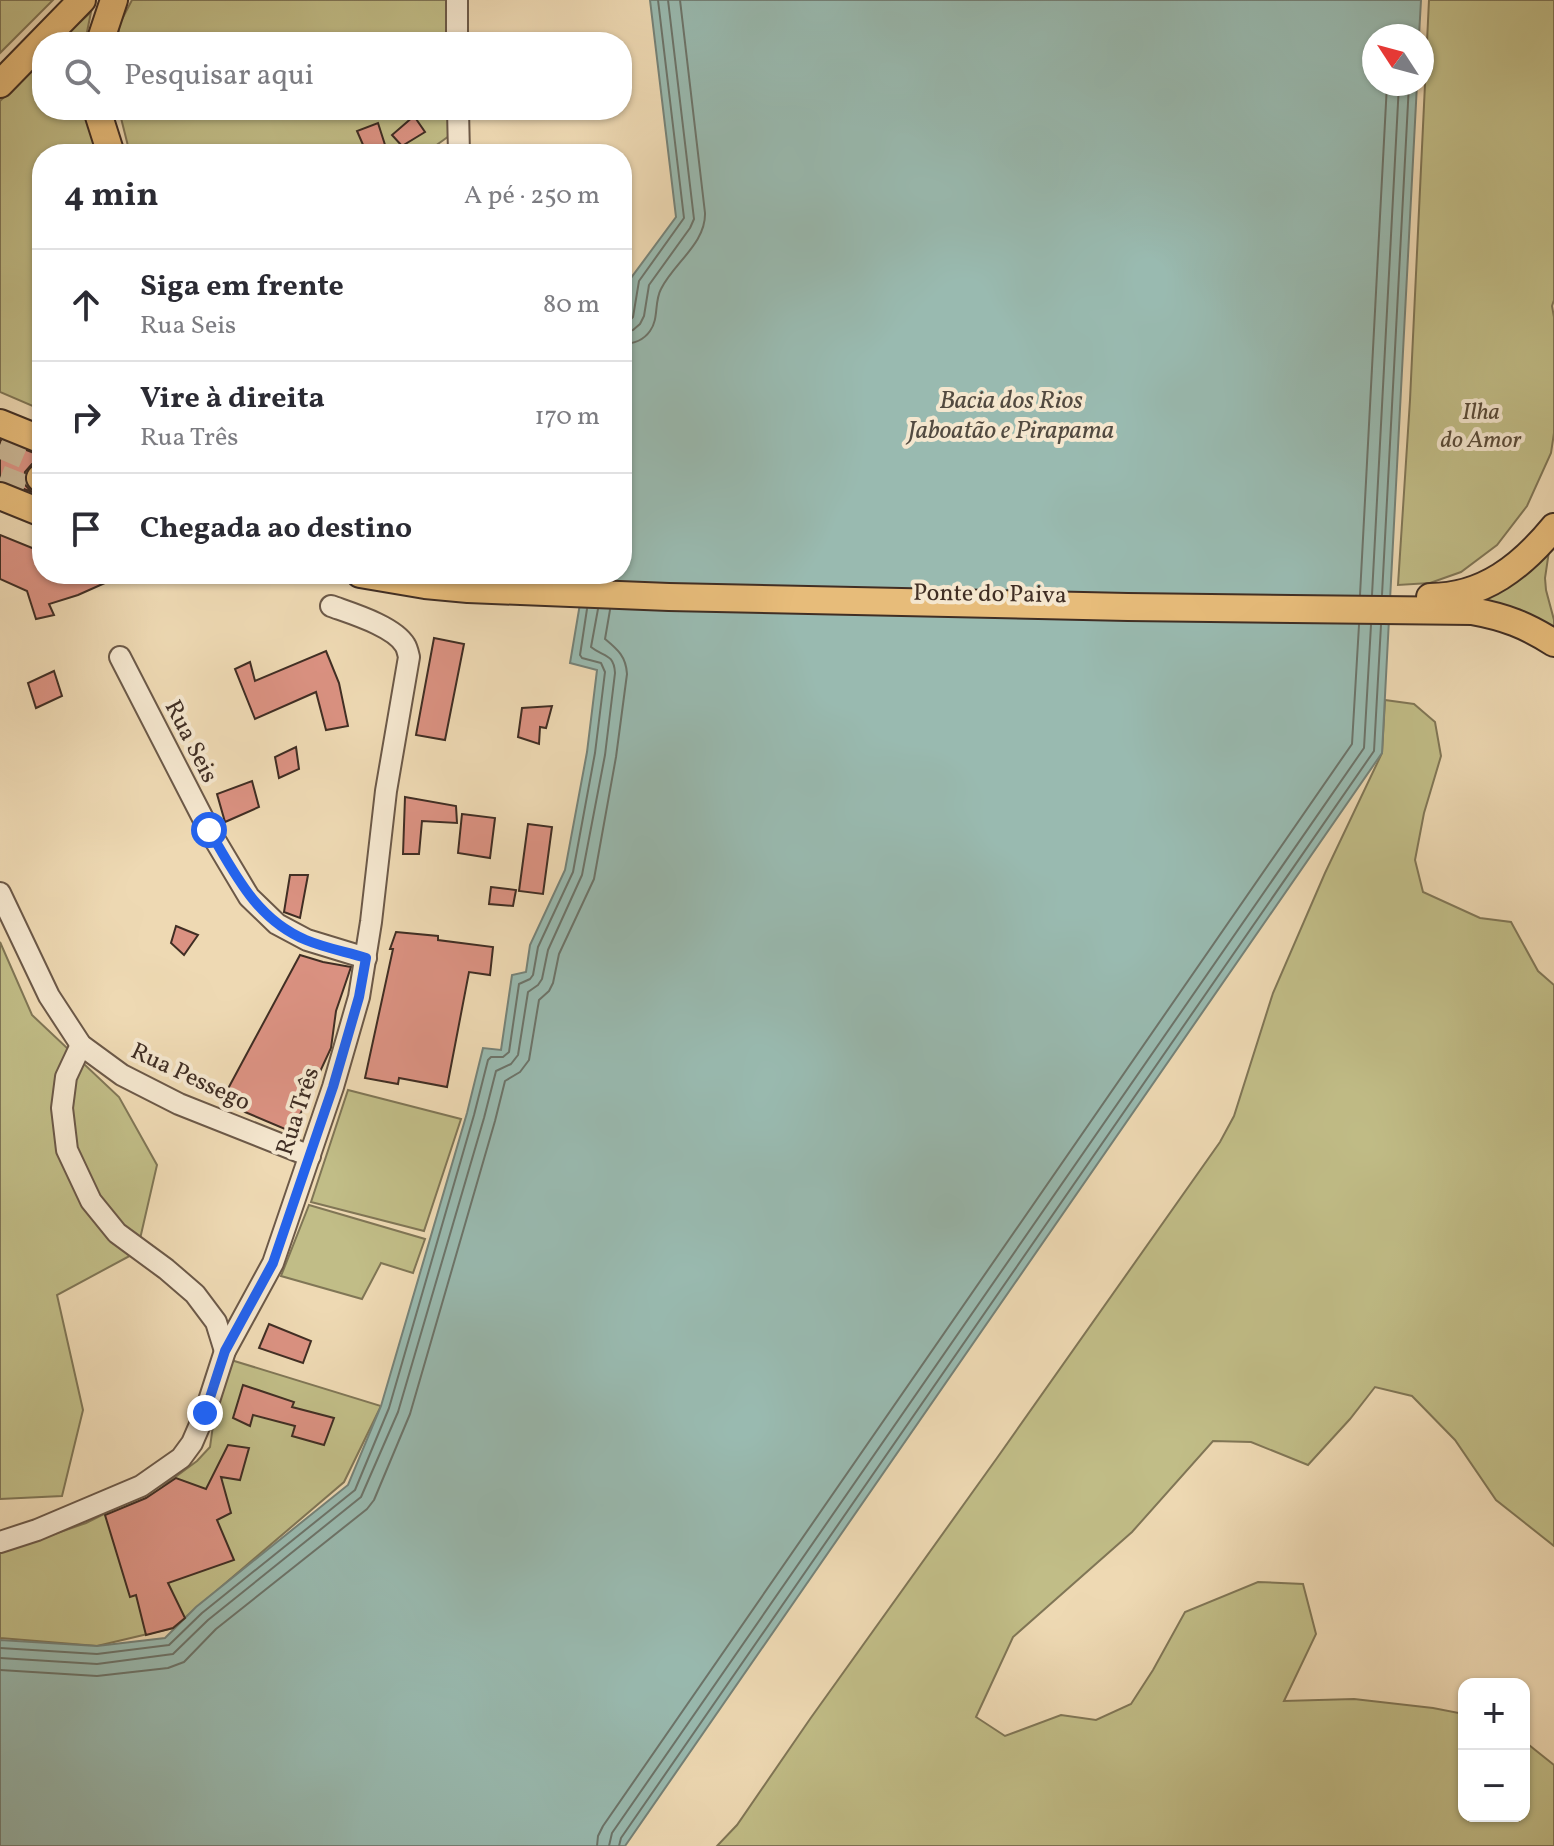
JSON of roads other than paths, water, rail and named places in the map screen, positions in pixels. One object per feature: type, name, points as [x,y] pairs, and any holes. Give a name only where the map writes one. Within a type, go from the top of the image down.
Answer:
[{"type":"main road","points":[[51,32],[82,0]]},
{"type":"main road","points":[[103,32],[114,0]]},
{"type":"main road","points":[[0,84],[32,51]]},
{"type":"main road","points":[[100,120],[108,144]]},
{"type":"main road","points":[[0,406],[32,419]]},
{"type":"main road","points":[[0,423],[32,436]]},
{"type":"main road","points":[[0,496],[32,492]]},
{"type":"main road","points":[[1437,604],[1490,583],[1516,567],[1554,527]]},
{"type":"main road","points":[[419,584],[543,587]]},
{"type":"main road","points":[[523,584],[543,587]]},
{"type":"main road","name":"Ponte do Paiva","points":[[543,587],[669,597],[1005,604],[1437,604]]},
{"type":"main road","points":[[1437,604],[1501,616],[1529,627],[1554,643]]},
{"type":"street","points":[[457,0],[457,32]]},
{"type":"street","points":[[454,144],[457,120]]},
{"type":"street","name":"Rua Três","points":[[0,1542],[37,1530],[141,1486],[181,1458],[192,1443],[205,1413],[225,1351],[273,1263],[354,1012],[366,958],[386,791],[409,657],[405,643],[397,636],[361,617],[331,606]]},
{"type":"street","name":"Rua Seis","points":[[120,657],[209,830],[249,897],[277,924],[307,940],[366,958]]},
{"type":"street","name":"Rua Pessego","points":[[0,893],[49,996],[81,1045],[122,1075],[179,1104],[310,1156]]},
{"type":"street","points":[[81,1045],[66,1077],[62,1108],[67,1150],[91,1201],[117,1233],[195,1294],[216,1322],[225,1351]]},
{"type":"water","name":"Bacia dos Rios Jaboatão e Pirapama","points":[[650,0],[1421,0],[1420,24],[1362,24],[1362,96],[1416,96],[1382,753],[625,1846],[0,1846],[0,1640],[97,1646],[165,1638],[196,1607],[348,1485],[381,1406],[467,1113],[483,1048],[501,1050],[512,975],[526,972],[530,945],[565,870],[587,752],[597,670],[570,663],[583,584],[632,584],[632,277],[676,217]]},
{"type":"tunnel","points":[[0,445],[32,459]]},
{"type":"tunnel","points":[[0,478],[32,491]]},
{"type":"park label","name":"Ilha do Amor","points":[[1481,425]]}]
